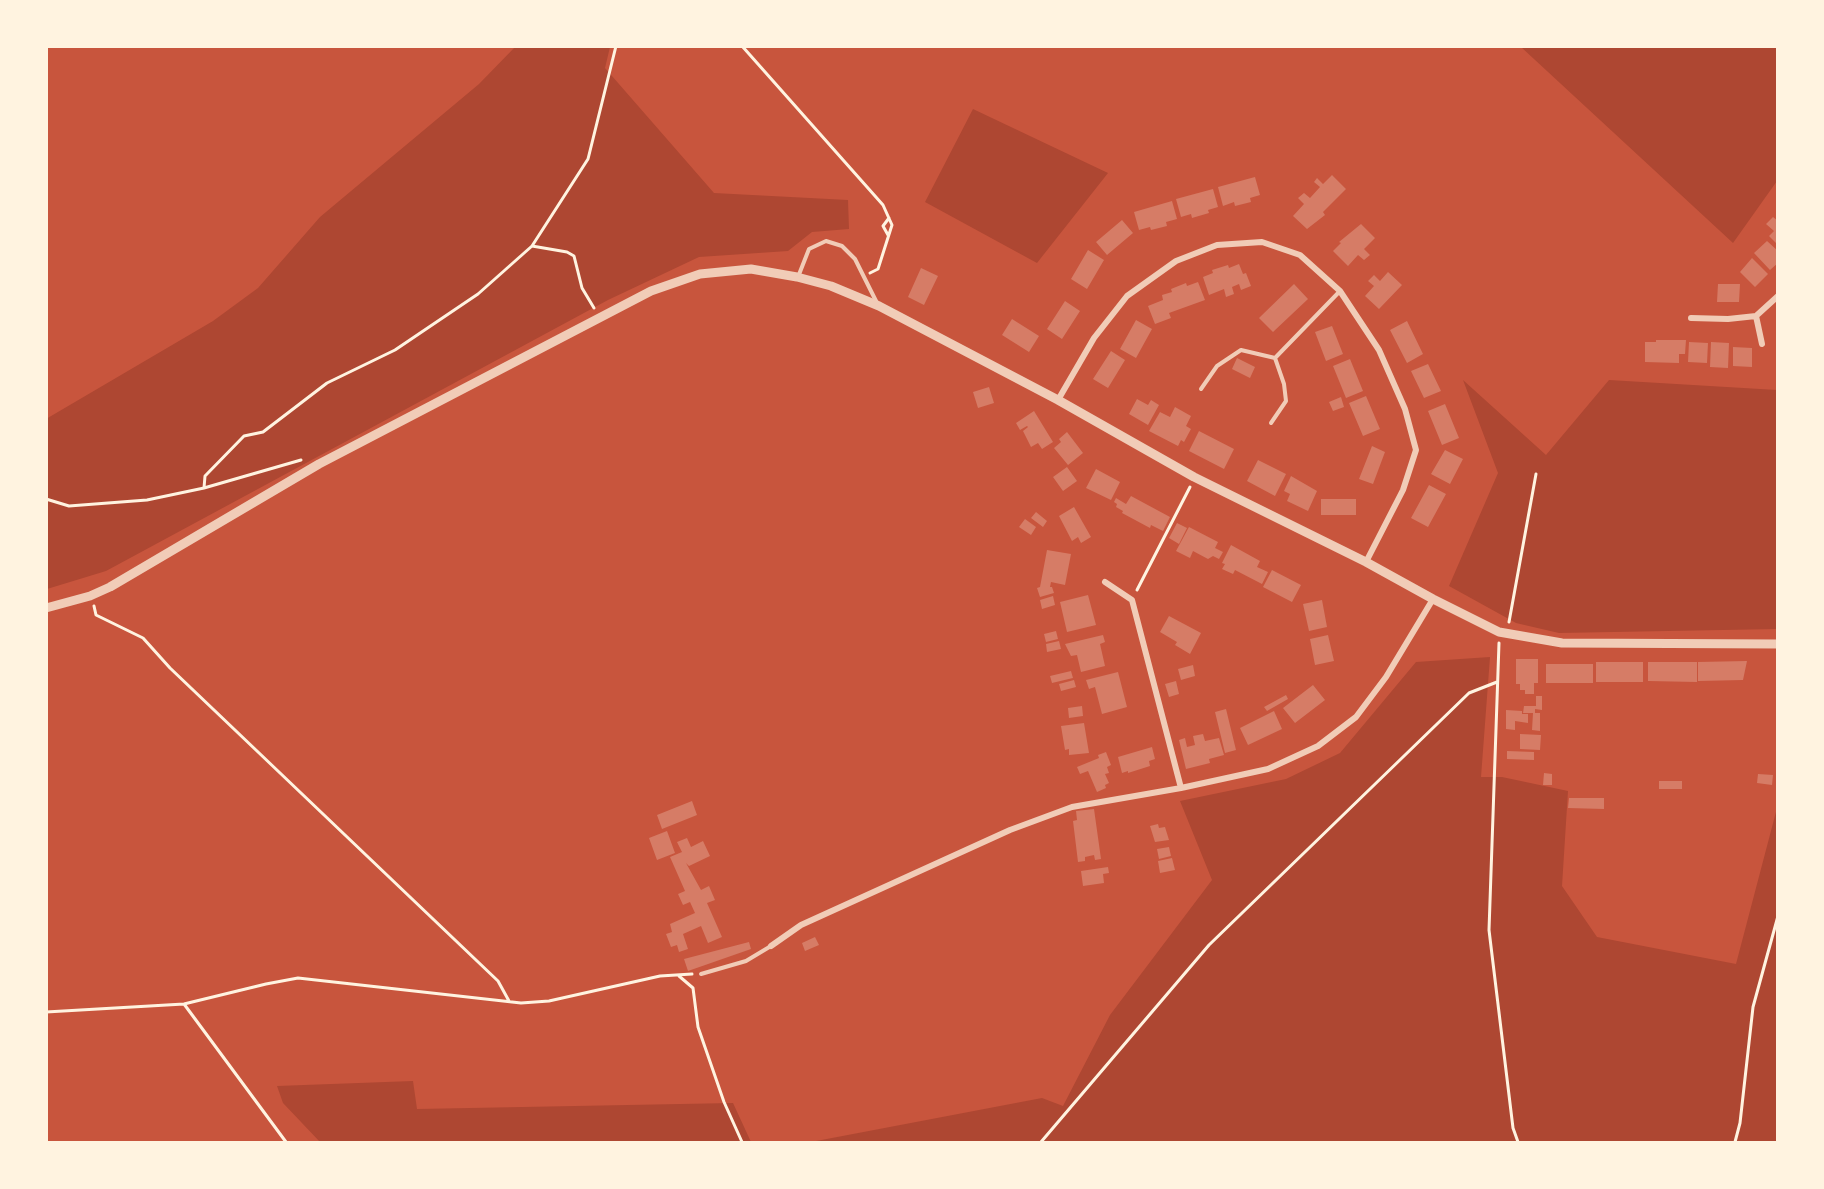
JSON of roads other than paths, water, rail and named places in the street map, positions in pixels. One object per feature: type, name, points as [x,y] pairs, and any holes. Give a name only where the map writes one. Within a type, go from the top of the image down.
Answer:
[{"type":"street","points":[[1058,400],[1094,338],[1127,296],[1176,261],[1217,246],[1262,242],[1300,255],[1340,291],[1379,350],[1406,409],[1416,450],[1403,490],[1366,562]]},
{"type":"street","points":[[46,608],[90,596],[110,587],[319,464],[651,291],[700,274],[752,269],[831,286],[879,306],[1058,400],[1194,477],[1366,562],[1433,599],[1503,632],[1562,643],[1778,644]]},
{"type":"street","points":[[1691,318],[1728,319],[1756,316],[1778,296]]},
{"type":"street","points":[[1756,316],[1762,344]]},
{"type":"street","points":[[1105,582],[1132,600],[1181,788]]},
{"type":"street","points":[[771,946],[801,926],[1010,830],[1072,807],[1268,770],[1318,746],[1356,717],[1386,677],[1433,599]]},
{"type":"lane","points":[[797,277],[809,249],[826,241],[842,246],[855,259],[879,306]]},
{"type":"lane","points":[[1275,358],[1340,291]]},
{"type":"lane","points":[[1201,389],[1217,366],[1240,350],[1275,358]]},
{"type":"lane","points":[[1271,423],[1286,401],[1284,384],[1275,358]]},
{"type":"lane","points":[[701,975],[746,961],[771,946]]}]
